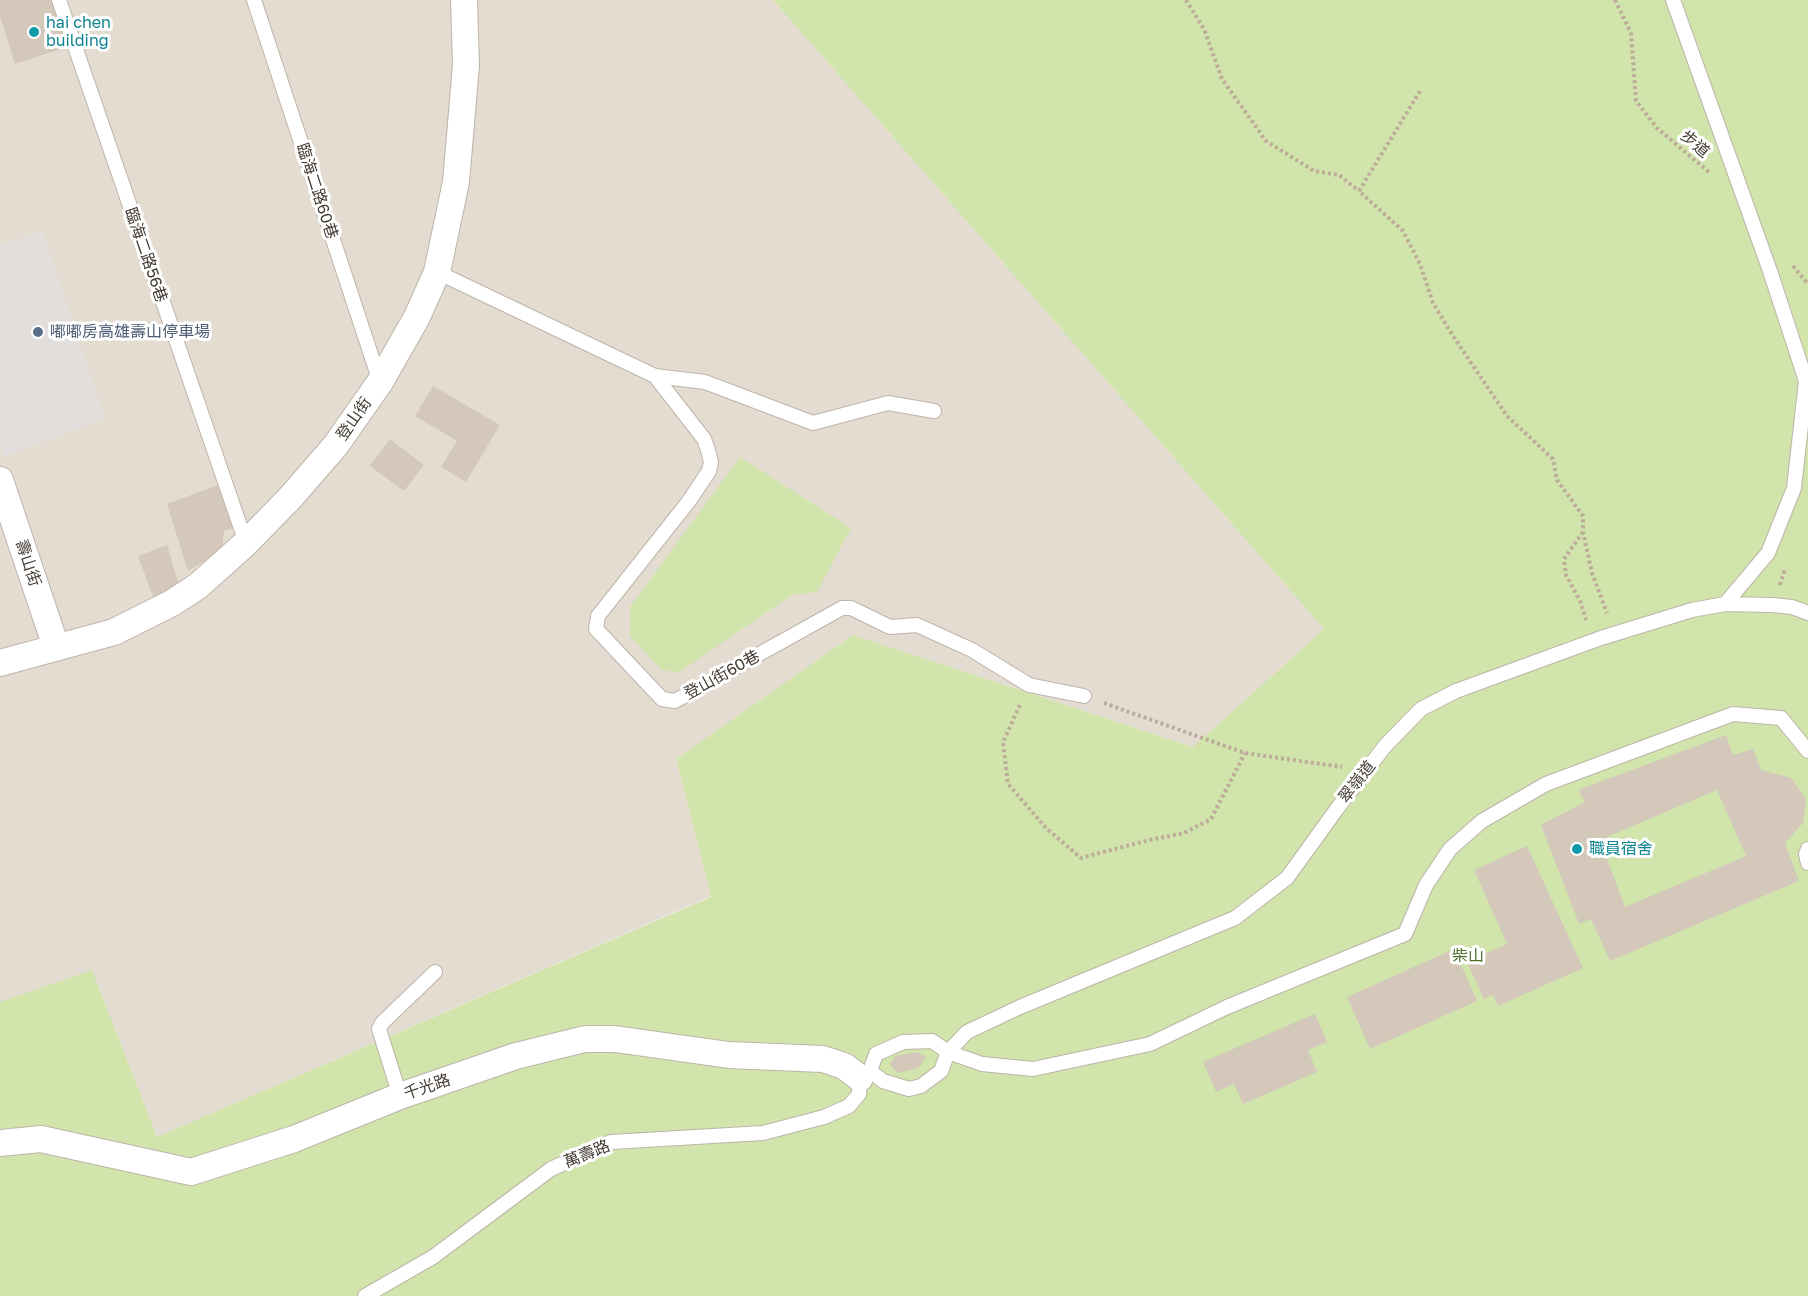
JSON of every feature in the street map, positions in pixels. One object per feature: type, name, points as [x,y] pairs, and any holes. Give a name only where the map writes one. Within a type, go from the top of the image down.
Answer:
[{"type":"street","name":"登山街","points":[[0,663],[114,632],[172,603],[198,586],[246,543],[336,446],[380,382],[417,317],[436,272],[457,171],[466,65],[464,0]]},
{"type":"street","name":"壽山街","points":[[0,480],[56,647]]},
{"type":"street","name":"千光路","points":[[0,1143],[41,1139],[191,1172],[294,1139],[400,1096],[516,1056],[585,1039],[615,1039],[729,1055],[823,1059],[865,1074]]},
{"type":"lane","name":"臨海二路56巷","points":[[58,0],[246,543]]},
{"type":"lane","name":"臨海二路60巷","points":[[254,0],[380,382]]},
{"type":"lane","points":[[1673,0],[1770,271],[1806,381],[1794,488],[1768,553],[1725,604]]},
{"type":"lane","name":"登山街60巷","points":[[436,272],[655,376],[705,382],[813,423],[888,403],[934,411]]},
{"type":"lane","name":"登山街60巷","points":[[655,376],[704,439],[711,462],[709,471],[689,501],[598,616],[596,629],[662,699],[675,701],[842,608],[851,608],[890,627],[917,625],[972,650],[1029,685],[1084,696]]},
{"type":"lane","name":"翠嶺道","points":[[865,1074],[909,1089],[921,1086],[942,1071],[948,1052],[967,1032],[1020,1007],[1234,918],[1287,878],[1385,746],[1420,709],[1456,691],[1614,634],[1692,610],[1725,604],[1792,607],[1808,613]]},
{"type":"lane","name":"萬壽路","points":[[365,1296],[433,1257],[551,1169],[611,1142],[763,1133],[824,1116],[849,1106],[859,1094],[865,1074],[876,1054],[903,1042],[932,1041],[948,1052],[982,1064],[1033,1069],[1150,1044],[1227,1007],[1405,934],[1426,885],[1450,849],[1482,821],[1546,784],[1733,714],[1781,718],[1808,751]]},
{"type":"lane","points":[[1808,849],[1806,854],[1808,863]]},
{"type":"lane","points":[[400,1096],[379,1029],[381,1023],[435,972]]},
{"type":"path","points":[[1186,0],[1204,29],[1222,79],[1266,141],[1314,171],[1338,175],[1403,231],[1420,264],[1433,303],[1453,336],[1507,417],[1552,459],[1557,480],[1583,516],[1583,531],[1592,573],[1614,634]]},
{"type":"path","name":"步道","points":[[1615,0],[1631,33],[1636,101],[1657,128],[1715,177]]},
{"type":"path","points":[[1359,191],[1420,91]]},
{"type":"path","points":[[1793,265],[1808,284]]},
{"type":"path","points":[[1583,531],[1564,559],[1566,575],[1581,603],[1588,627]]},
{"type":"path","points":[[1029,685],[1003,742],[1008,784],[1046,828],[1081,858],[1184,833],[1211,819],[1245,753]]},
{"type":"path","points":[[1084,696],[1245,753],[1366,771]]},
{"type":"shaded area","points":[[0,0],[773,0],[1324,629],[1193,747],[853,635],[676,759],[711,896],[157,1137],[92,970],[0,1002]]},
{"type":"shaded area","name":"嘟嘟房高雄壽山停車場","points":[[42,231],[105,419],[4,456],[0,445],[0,245]]},
{"type":"green space","name":"柴山","points":[[773,0],[1808,0],[1808,1296],[0,1296],[0,1002],[92,970],[157,1137],[711,897],[676,759],[853,635],[1193,747],[1324,629]]},
{"type":"green space","points":[[740,457],[851,528],[817,592],[792,595],[678,673],[661,669],[630,636],[630,607]]},
{"type":"building","name":"hai chen building","points":[[0,0],[52,0],[67,47],[15,64],[0,16]]},
{"type":"building","points":[[433,386],[500,425],[466,482],[441,467],[457,441],[415,416]]},
{"type":"building","points":[[390,439],[424,465],[404,491],[370,466]]},
{"type":"building","points":[[229,481],[244,524],[224,531],[222,550],[188,571],[167,504]]},
{"type":"building","points":[[167,545],[178,582],[155,602],[138,556]]},
{"type":"building","name":"職員宿舍","points":[[1726,735],[1733,755],[1753,749],[1761,770],[1791,778],[1806,799],[1803,823],[1785,843],[1799,881],[1610,961],[1591,919],[1579,924],[1541,825],[1585,802],[1578,790]],"holes":[[[1717,790],[1746,856],[1625,907],[1600,840]]]},
{"type":"building","points":[[1527,846],[1583,968],[1498,1006],[1493,995],[1484,999],[1467,962],[1507,944],[1474,870]]},
{"type":"building","points":[[1454,949],[1477,1001],[1370,1049],[1347,997]]},
{"type":"building","points":[[1315,1014],[1327,1042],[1308,1050],[1317,1072],[1243,1104],[1234,1084],[1216,1092],[1203,1062]]},
{"type":"building","points":[[918,1052],[926,1058],[918,1068],[897,1073],[890,1064],[895,1056]]},
{"type":"place","name":"hai chen building","points":[[34,32]]},
{"type":"place","name":"嘟嘟房高雄壽山停車場","points":[[38,332]]},
{"type":"place","name":"職員宿舍","points":[[1577,849]]}]
